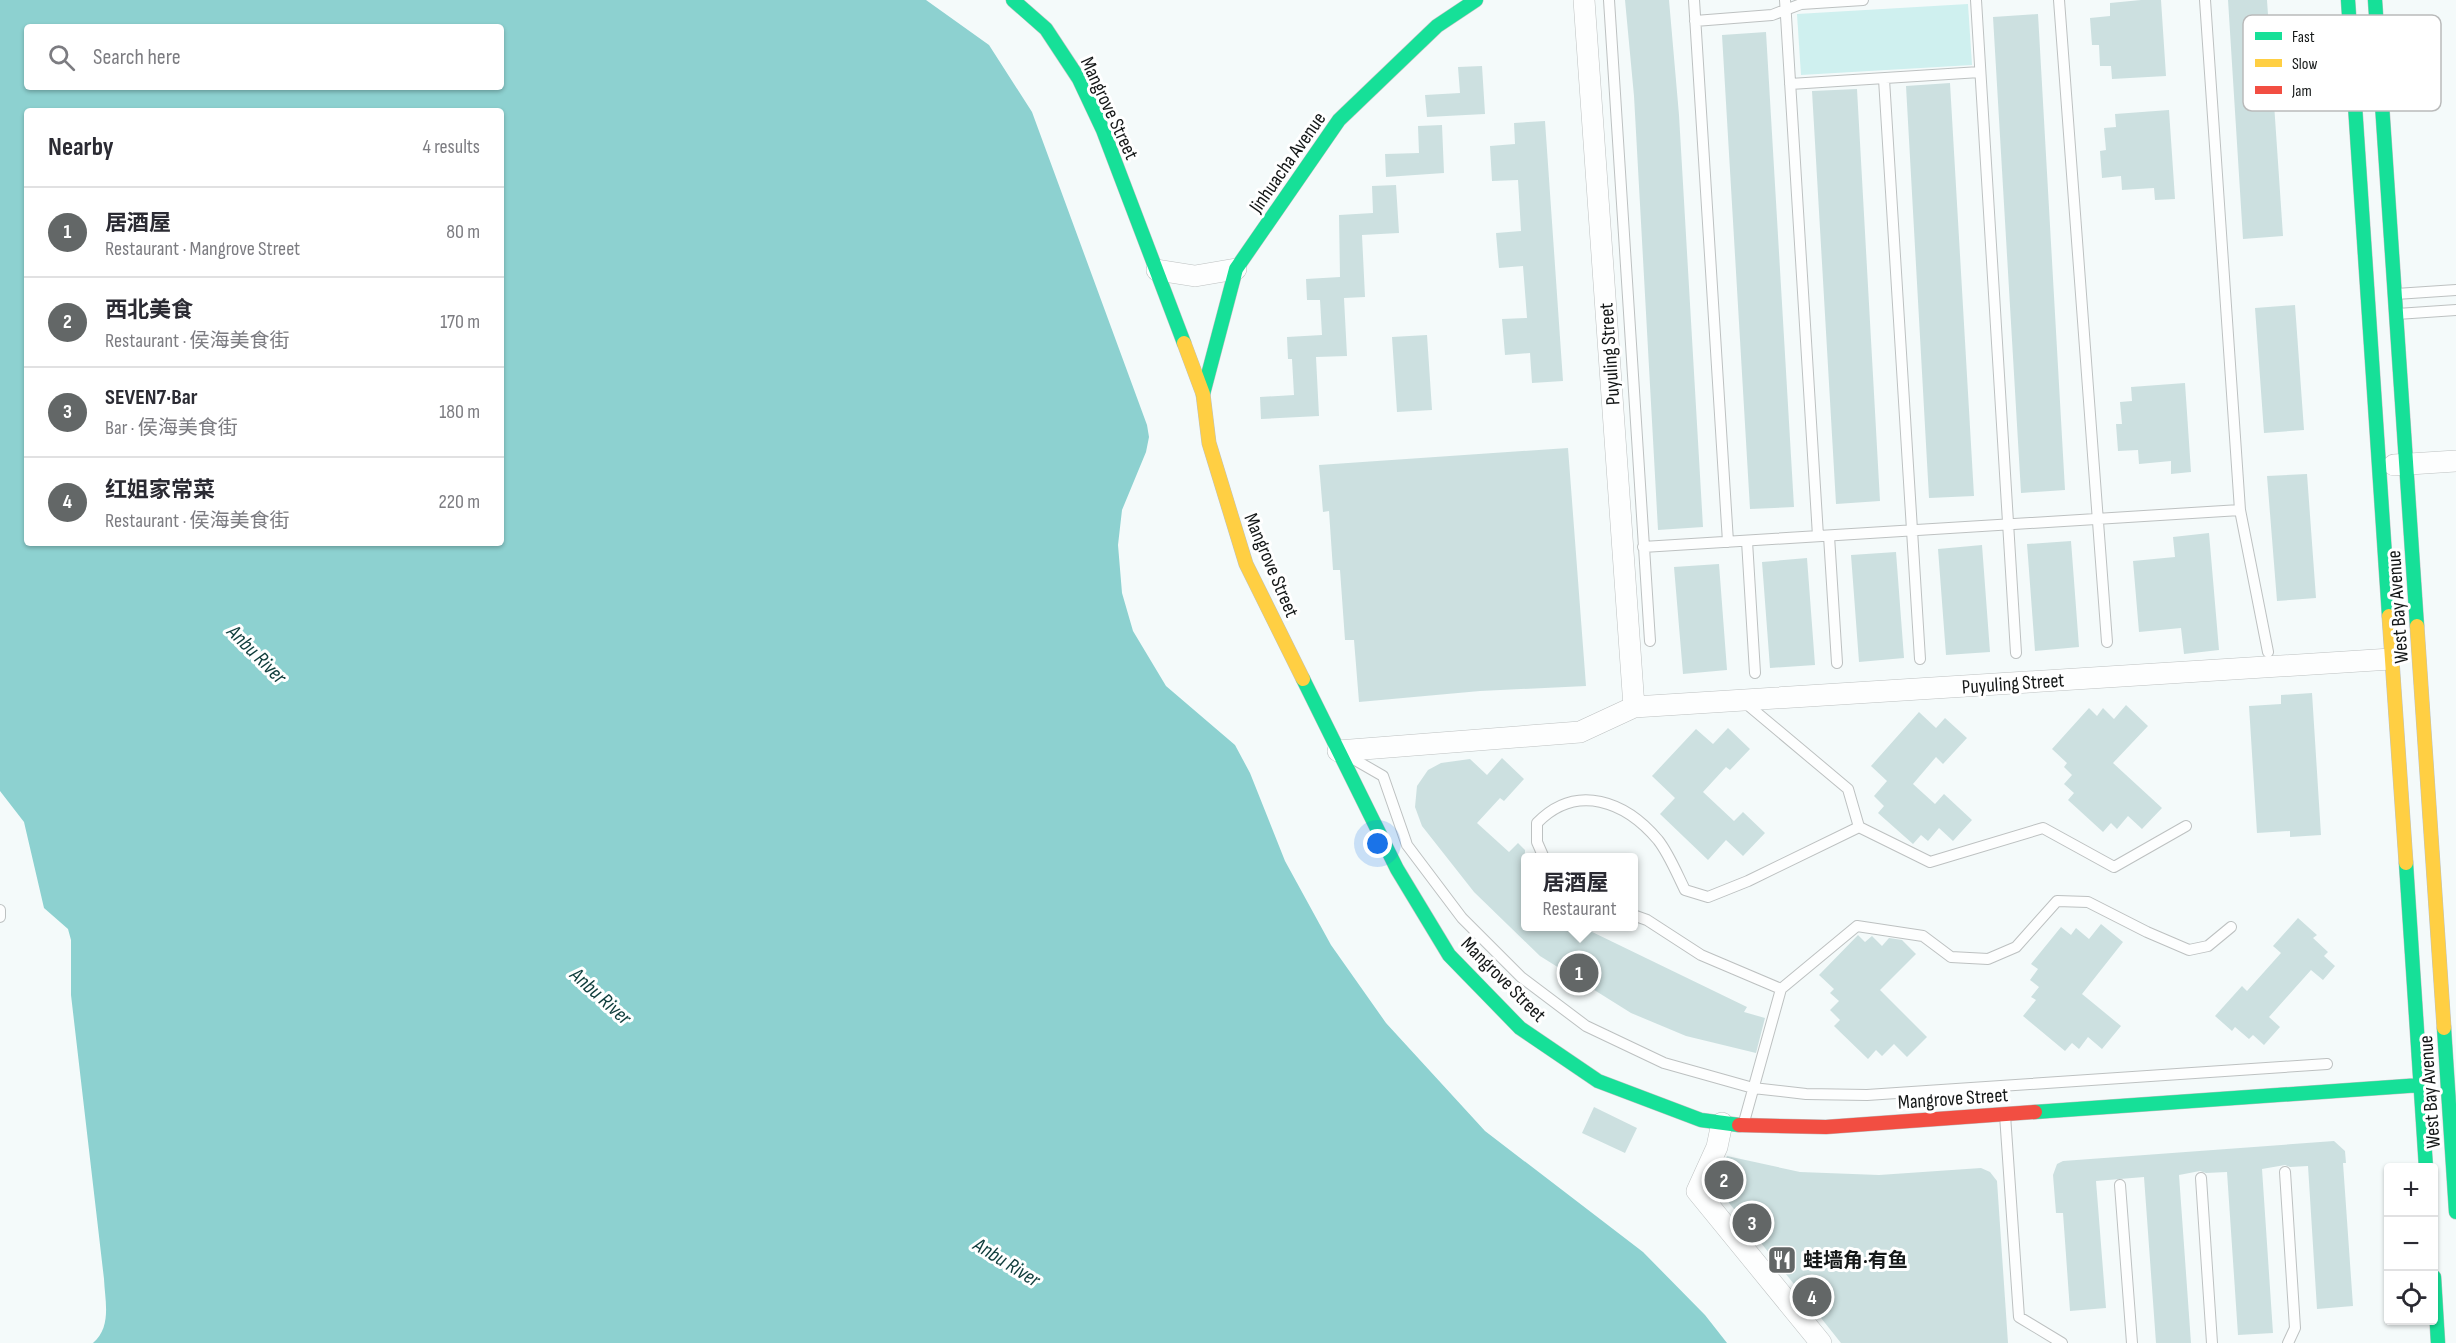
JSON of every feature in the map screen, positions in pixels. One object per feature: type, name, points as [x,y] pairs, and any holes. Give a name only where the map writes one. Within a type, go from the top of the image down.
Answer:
[{"type":"street","name":"Mangrove Street","points":[[1013,0],[1047,29],[1079,79],[1103,130],[1203,394],[1209,443],[1221,489],[1246,564],[1396,869],[1449,955],[1520,1028],[1598,1081],[1672,1110],[1732,1124],[1826,1127],[2421,1085]]},
{"type":"street","name":"Jinhuacha Avenue","points":[[1203,394],[1236,269],[1339,120],[1437,26],[1476,0]]},
{"type":"street","name":"Puyuling Street","points":[[1584,0],[1634,707]]},
{"type":"street","points":[[2339,0],[2343,15]]},
{"type":"street","name":"West Bay Avenue","points":[[2348,0],[2349,15]]},
{"type":"street","name":"West Bay Avenue","points":[[2375,0],[2376,15]]},
{"type":"street","points":[[2384,15],[2387,0]]},
{"type":"street","name":"West Bay Avenue","points":[[2355,111],[2426,1163]]},
{"type":"street","name":"West Bay Avenue","points":[[2383,111],[2456,1212]]},
{"type":"street","points":[[1157,270],[1195,276],[1236,269]]},
{"type":"street","points":[[2379,466],[2456,461]]},
{"type":"street","name":"Puyuling Street","points":[[1338,751],[1580,732],[1634,707],[2391,659]]},
{"type":"street","points":[[1732,1124],[1717,1147],[1697,1191],[1821,1343]]},
{"type":"street","points":[[2437,1325],[2438,1343]]},
{"type":"lane","points":[[1609,0],[1650,641]]},
{"type":"lane","points":[[1694,0],[1728,542]]},
{"type":"lane","points":[[1695,21],[1773,15],[1785,5],[1863,0]]},
{"type":"lane","points":[[1976,0],[2016,653]]},
{"type":"lane","points":[[2059,0],[2107,642]]},
{"type":"lane","points":[[2205,0],[2240,510],[2268,652]]},
{"type":"lane","points":[[1785,5],[1818,536]]},
{"type":"lane","points":[[1790,84],[1980,72]]},
{"type":"lane","points":[[1884,79],[1920,659]]},
{"type":"lane","points":[[2396,294],[2456,290]]},
{"type":"lane","points":[[2397,314],[2456,310]]},
{"type":"lane","points":[[1643,547],[2240,510]]},
{"type":"lane","points":[[1829,536],[1837,663]]},
{"type":"lane","points":[[1747,541],[1755,673]]},
{"type":"lane","points":[[1742,700],[1848,789],[1858,827],[1930,862],[2043,828],[2114,867],[2186,826]]},
{"type":"lane","points":[[1338,751],[1383,776],[1407,845],[1462,918],[1521,977],[1586,1026],[1664,1063],[1753,1088],[1806,1094],[1867,1095],[2327,1064]]},
{"type":"lane","points":[[1542,853],[1537,842],[1537,823],[1550,810],[1572,802],[1599,800],[1630,814],[1659,841],[1685,890],[1708,897],[1748,881],[1858,827]]},
{"type":"lane","points":[[1732,1124],[1753,1088],[1781,989],[1857,926],[1923,936],[1951,957],[1988,959],[2016,947],[2057,901],[2088,902],[2146,932],[2189,950],[2208,946],[2231,927]]},
{"type":"lane","points":[[0,910],[0,917]]},
{"type":"lane","points":[[1638,917],[1647,920],[1701,955],[1781,989]]},
{"type":"lane","points":[[2005,1114],[2019,1317],[2061,1343]]},
{"type":"lane","points":[[2284,1172],[2295,1328],[2288,1343]]},
{"type":"lane","points":[[2201,1178],[2212,1343]]},
{"type":"lane","points":[[2120,1185],[2132,1343]]},
{"type":"shaded area","points":[[1968,4],[1972,65],[1801,75],[1797,14]]},
{"type":"water","name":"Anbu River","points":[[0,0],[926,0],[989,45],[1032,112],[1147,425],[1149,437],[1146,452],[1122,510],[1118,545],[1122,593],[1133,631],[1166,686],[1235,745],[1250,773],[1285,861],[1331,945],[1386,1023],[1485,1131],[1643,1252],[1705,1315],[1727,1343],[93,1343],[103,1329],[106,1305],[71,995],[71,940],[68,929],[44,908],[24,822],[0,791]]},
{"type":"building","points":[[1625,0],[1669,0],[1679,115],[1703,527],[1658,530],[1634,96]]},
{"type":"building","points":[[2161,0],[2166,76],[2112,79],[2111,66],[2100,66],[2099,45],[2092,45],[2090,18],[2110,16],[2110,3]]},
{"type":"building","points":[[2228,0],[2267,0],[2268,15],[2243,15],[2243,111],[2275,111],[2283,236],[2243,239]]},
{"type":"building","points":[[2038,14],[2065,490],[2021,493],[1993,17]]},
{"type":"building","points":[[1766,32],[1794,507],[1750,509],[1722,35]]},
{"type":"building","points":[[1482,66],[1485,114],[1427,117],[1425,95],[1460,93],[1458,67]]},
{"type":"building","points":[[1950,83],[1974,496],[1929,498],[1906,86]]},
{"type":"building","points":[[1857,89],[1880,501],[1836,504],[1812,91]]},
{"type":"building","points":[[2169,110],[2175,199],[2155,200],[2154,188],[2122,190],[2121,176],[2102,178],[2100,151],[2106,150],[2104,128],[2116,127],[2115,114]]},
{"type":"building","points":[[1545,121],[1563,381],[1532,383],[1530,353],[1505,355],[1502,319],[1527,318],[1523,266],[1499,268],[1496,233],[1521,231],[1518,180],[1492,181],[1490,146],[1515,144],[1514,123]]},
{"type":"building","points":[[1442,125],[1444,173],[1386,177],[1385,154],[1419,153],[1418,126]]},
{"type":"building","points":[[1396,185],[1399,233],[1362,235],[1365,297],[1344,298],[1347,356],[1316,357],[1319,416],[1261,419],[1260,397],[1294,395],[1292,359],[1288,359],[1287,337],[1322,335],[1320,300],[1307,300],[1306,279],[1340,277],[1339,215],[1373,213],[1372,186]]},
{"type":"building","points":[[2295,305],[2304,430],[2264,433],[2255,308]]},
{"type":"building","points":[[1427,335],[1432,410],[1397,412],[1392,337]]},
{"type":"building","points":[[2185,383],[2191,472],[2171,474],[2171,461],[2139,464],[2138,450],[2118,451],[2116,424],[2122,424],[2120,402],[2132,401],[2131,387]]},
{"type":"building","points":[[1568,448],[1586,686],[1480,691],[1359,702],[1354,640],[1345,640],[1340,570],[1333,570],[1329,511],[1323,512],[1319,465]]},
{"type":"building","points":[[2307,474],[2316,598],[2277,601],[2267,476]]},
{"type":"building","points":[[2209,533],[2219,650],[2184,654],[2181,628],[2139,632],[2133,561],[2175,557],[2173,537]]},
{"type":"building","points":[[2071,541],[2079,647],[2035,651],[2027,544]]},
{"type":"building","points":[[1982,545],[1990,652],[1946,655],[1938,549]]},
{"type":"building","points":[[1896,552],[1904,658],[1859,662],[1851,555]]},
{"type":"building","points":[[1807,558],[1815,665],[1770,668],[1762,562]]},
{"type":"building","points":[[1719,564],[1727,670],[1683,674],[1674,567]]},
{"type":"building","points":[[2312,693],[2321,835],[2290,837],[2290,831],[2257,833],[2249,706],[2281,704],[2281,695]]},
{"type":"building","points":[[2126,705],[2148,726],[2113,763],[2162,808],[2142,829],[2128,816],[2117,829],[2111,823],[2103,832],[2068,800],[2074,793],[2064,784],[2072,775],[2064,767],[2067,763],[2052,749],[2089,708],[2097,716],[2103,708],[2114,719]]},
{"type":"building","points":[[1919,712],[1936,728],[1945,718],[1967,738],[1943,764],[1936,757],[1913,784],[1935,804],[1944,794],[1972,820],[1953,841],[1939,828],[1928,841],[1921,835],[1913,844],[1878,813],[1884,806],[1874,796],[1887,781],[1871,766]]},
{"type":"building","points":[[1728,728],[1750,749],[1730,770],[1726,767],[1703,792],[1734,821],[1743,812],[1765,833],[1743,856],[1726,840],[1708,860],[1660,814],[1675,798],[1652,776],[1696,729],[1713,744]]},
{"type":"building","points":[[1502,758],[1524,779],[1504,801],[1500,798],[1477,823],[1509,852],[1518,843],[1525,850],[1525,853],[1521,853],[1521,931],[1572,931],[1579,937],[1582,931],[1590,931],[1747,1007],[1744,1012],[1765,1018],[1756,1053],[1686,1036],[1631,1013],[1540,956],[1474,892],[1422,826],[1415,807],[1417,786],[1428,770],[1441,763],[1470,759],[1487,775]]},
{"type":"building","points":[[2298,918],[2317,935],[2313,938],[2328,952],[2324,956],[2335,966],[2323,980],[2311,970],[2269,1017],[2280,1027],[2264,1045],[2253,1035],[2249,1039],[2235,1027],[2232,1031],[2215,1016],[2242,986],[2247,991],[2281,953],[2273,946]]},
{"type":"building","points":[[2101,924],[2123,942],[2082,994],[2121,1026],[2102,1049],[2088,1037],[2079,1049],[2072,1043],[2065,1051],[2023,1016],[2036,1000],[2031,997],[2039,987],[2030,980],[2038,969],[2031,964],[2061,927],[2071,935],[2076,928],[2089,939]]},
{"type":"building","points":[[1858,935],[1865,942],[1872,936],[1882,946],[1889,938],[1902,940],[1916,954],[1880,990],[1927,1037],[1907,1057],[1894,1044],[1882,1056],[1876,1050],[1868,1059],[1834,1026],[1840,1020],[1830,1010],[1839,1001],[1830,993],[1834,989],[1819,975]]},
{"type":"building","points":[[1594,1107],[1637,1128],[1625,1153],[1582,1133]]},
{"type":"building","points":[[2334,1141],[2345,1151],[2346,1163],[2343,1163],[2353,1306],[2317,1309],[2308,1166],[2285,1165],[2262,1169],[2273,1333],[2238,1335],[2227,1172],[2200,1171],[2179,1175],[2191,1343],[2156,1343],[2144,1177],[2096,1181],[2106,1308],[2070,1311],[2063,1213],[2056,1213],[2053,1175],[2057,1164],[2063,1161]]},
{"type":"building","points":[[1727,1156],[1800,1172],[1879,1175],[1981,1168],[1990,1172],[1997,1181],[2008,1343],[1841,1343],[1714,1184]]},
{"type":"traffic: fast","points":[[1013,0],[1046,29],[1079,79],[1103,130],[1184,343]]},
{"type":"traffic: fast","points":[[1203,394],[1236,269],[1339,120],[1437,26],[1476,0]]},
{"type":"traffic: fast","points":[[2348,0],[2349,15]]},
{"type":"traffic: fast","points":[[2375,0],[2376,15]]},
{"type":"traffic: fast","points":[[2355,111],[2389,616]]},
{"type":"traffic: fast","points":[[2382,111],[2417,626]]},
{"type":"traffic: fast","points":[[1303,679],[1397,869],[1449,955],[1520,1028],[1598,1081],[1701,1120],[1739,1125]]},
{"type":"traffic: fast","points":[[2406,863],[2426,1163]]},
{"type":"traffic: fast","points":[[2444,1028],[2456,1212]]},
{"type":"traffic: fast","points":[[2035,1112],[2421,1085]]},
{"type":"traffic: fast","points":[[2437,1325],[2438,1343]]},
{"type":"traffic: slow","points":[[1184,343],[1203,394],[1209,443],[1246,564],[1303,679]]},
{"type":"traffic: slow","points":[[2389,616],[2406,863]]},
{"type":"traffic: slow","points":[[2417,626],[2444,1028]]},
{"type":"traffic: jam","points":[[1739,1125],[1826,1127],[2035,1112]]},
{"type":"place","name":"居酒屋","points":[[1579,973]]},
{"type":"place","name":"西北美食","points":[[1724,1180]]},
{"type":"place","name":"SEVEN7·Bar","points":[[1752,1223]]},
{"type":"place","name":"蛙墙角·有鱼","points":[[1782,1260]]},
{"type":"place","name":"红姐家常菜","points":[[1812,1297]]}]
